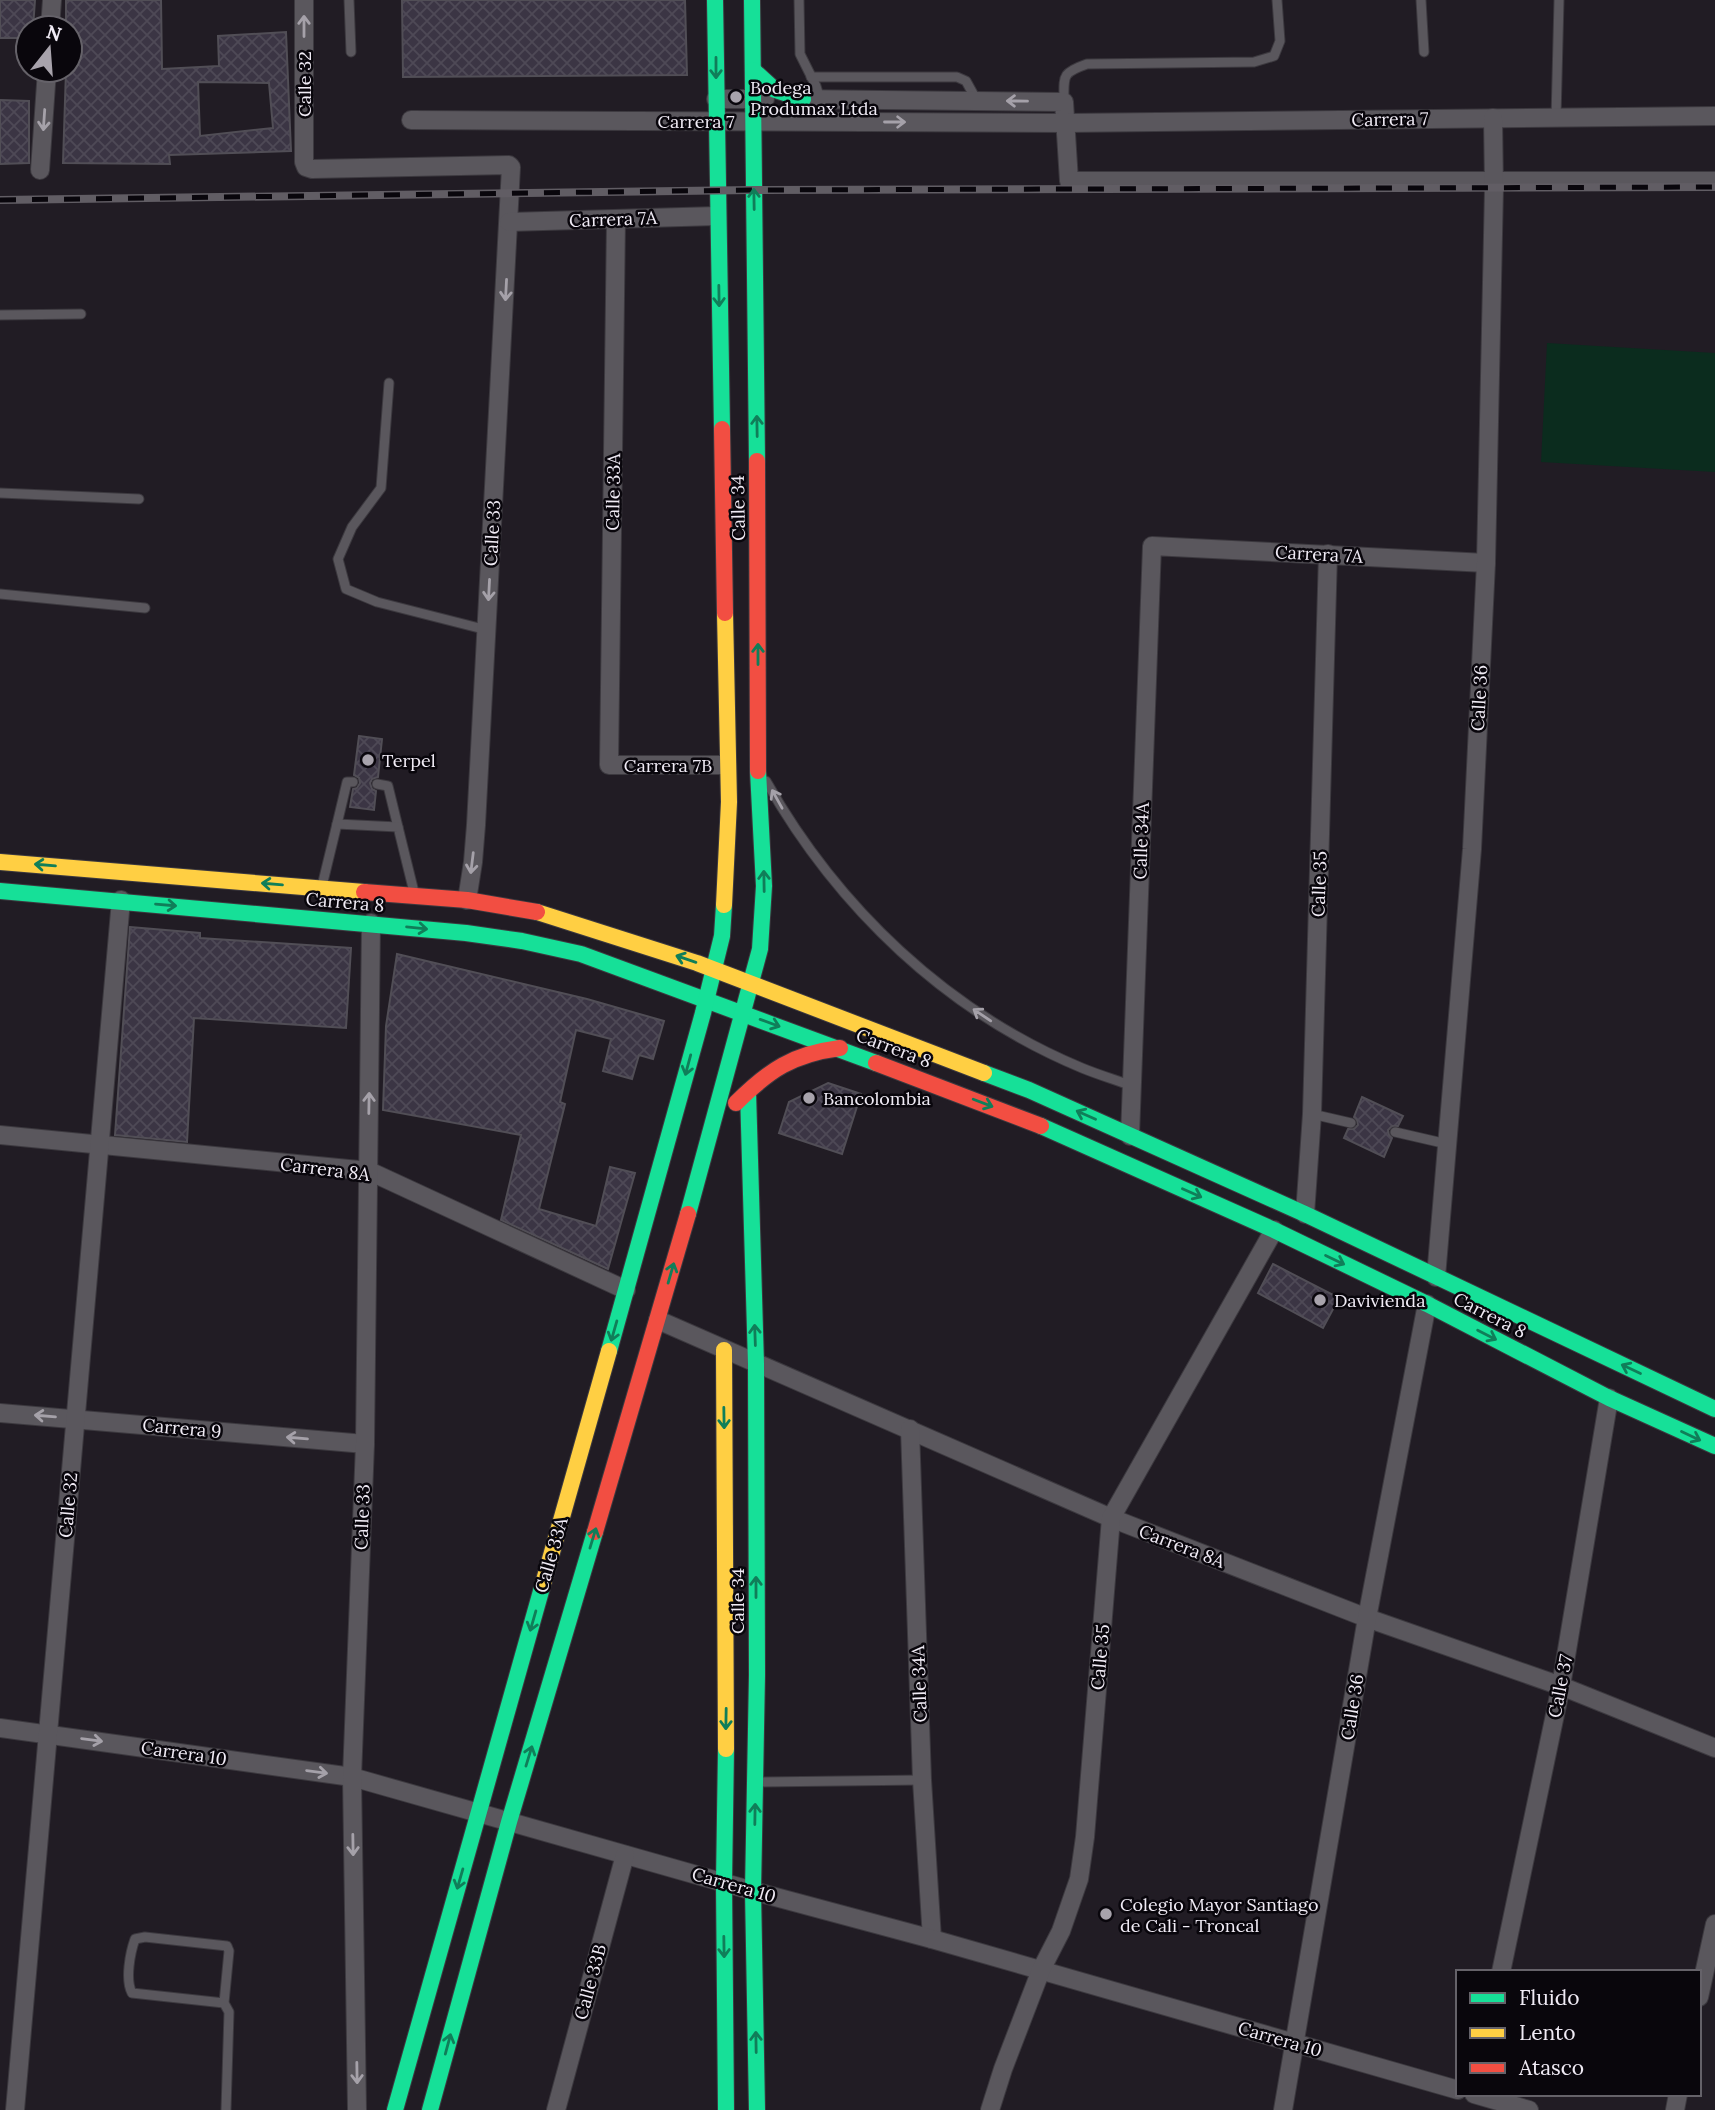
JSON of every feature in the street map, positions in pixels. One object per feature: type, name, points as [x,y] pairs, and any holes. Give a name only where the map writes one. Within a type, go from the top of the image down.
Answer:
[{"type":"main road","name":"Calle 34","points":[[715,0],[717,216],[758,766],[764,886],[760,949],[750,983],[736,1011]]},
{"type":"main road","name":"Calle 34","points":[[706,999],[722,936],[725,899],[729,802],[727,765],[741,550],[753,121],[752,0]]},
{"type":"main road","points":[[753,70],[763,83],[775,92],[789,97],[812,99]]},
{"type":"main road","name":"Carrera 8","points":[[0,862],[467,900],[543,913],[604,932],[750,983],[1030,1090],[1305,1214],[1715,1409]]},
{"type":"main road","name":"Carrera 8","points":[[0,891],[466,933],[522,941],[581,954],[1021,1117],[1274,1230],[1427,1304],[1609,1398],[1715,1446]]},
{"type":"main road","points":[[683,1232],[680,1195],[736,1011],[726,987],[714,970]]},
{"type":"main road","name":"Calle 33A","points":[[395,2110],[706,999]]},
{"type":"main road","name":"Calle 33A","points":[[430,2110],[509,1822],[683,1232],[707,1144],[736,1011]]},
{"type":"main road","points":[[707,1144],[735,1105],[772,1070],[788,1060],[816,1050],[840,1048]]},
{"type":"main road","name":"Calle 34","points":[[748,1091],[756,1364],[757,1675],[753,1891],[757,2110]]},
{"type":"main road","name":"Calle 34","points":[[724,1350],[727,1674],[724,1882],[726,2110]]},
{"type":"main road","points":[[727,1674],[757,1675]]},
{"type":"street","name":"Calle 32","points":[[304,0],[306,167],[511,165]]},
{"type":"street","points":[[40,170],[46,84]]},
{"type":"street","name":"Carrera 7","points":[[716,99],[1064,102]]},
{"type":"street","points":[[1064,102],[1069,181],[1715,181]]},
{"type":"street","name":"Carrera 7","points":[[411,120],[1065,122],[1715,116]]},
{"type":"street","name":"Calle 36","points":[[1436,1277],[1472,849],[1486,563],[1493,118]]},
{"type":"street","name":"Calle 33","points":[[467,900],[475,838],[511,165]]},
{"type":"street","name":"Carrera 7A","points":[[509,222],[717,216]]},
{"type":"street","name":"Calle 33A","points":[[609,765],[616,219]]},
{"type":"street","name":"Carrera 7A","points":[[1152,546],[1486,563]]},
{"type":"street","name":"Calle 34A","points":[[1130,1136],[1152,546]]},
{"type":"street","name":"Calle 35","points":[[1305,1214],[1312,1114],[1328,554]]},
{"type":"street","name":"Carrera 7B","points":[[609,765],[727,765]]},
{"type":"street","name":"Calle 32","points":[[15,2110],[121,900]]},
{"type":"street","name":"Calle 33","points":[[357,2110],[352,1777],[365,1444],[371,923]]},
{"type":"street","name":"Carrera 8A","points":[[0,1135],[369,1171],[626,1290]]},
{"type":"street","name":"Calle 35","points":[[990,2110],[1041,1970],[1061,1931],[1079,1879],[1083,1859],[1111,1518],[1274,1230]]},
{"type":"street","name":"Calle 36","points":[[1283,2110],[1367,1618],[1427,1304]]},
{"type":"street","name":"Carrera 8A","points":[[658,1320],[1111,1518],[1367,1618],[1561,1686],[1715,1748]]},
{"type":"street","name":"Calle 37","points":[[1501,1970],[1561,1686],[1609,1398]]},
{"type":"street","name":"Carrera 9","points":[[0,1413],[365,1444]]},
{"type":"street","name":"Calle 34A","points":[[910,1429],[922,1780],[932,1939]]},
{"type":"street","name":"Carrera 10","points":[[0,1728],[352,1777],[1456,2089]]},
{"type":"street","name":"Calle 33B","points":[[556,2110],[625,1855]]},
{"type":"street","points":[[1701,1988],[1715,1924]]},
{"type":"street","points":[[1482,2096],[1528,2110]]},
{"type":"lane","points":[[348,0],[351,52]]},
{"type":"lane","points":[[799,0],[800,54],[816,86],[812,99]]},
{"type":"lane","points":[[1064,102],[1064,80],[1070,70],[1087,64],[1254,62],[1274,56],[1280,41],[1277,0]]},
{"type":"lane","points":[[1421,0],[1424,52]]},
{"type":"lane","points":[[1556,118],[1559,0]]},
{"type":"lane","points":[[811,78],[957,77],[966,81],[977,101]]},
{"type":"lane","points":[[0,315],[81,314]]},
{"type":"lane","points":[[389,383],[381,488],[352,527],[338,558],[346,589],[377,602],[487,630]]},
{"type":"lane","points":[[0,493],[139,499]]},
{"type":"lane","points":[[0,594],[145,608]]},
{"type":"lane","points":[[758,766],[796,830],[841,891],[875,928],[912,962],[993,1022],[1082,1068],[1132,1086]]},
{"type":"lane","points":[[321,888],[347,782],[353,782]]},
{"type":"lane","points":[[377,784],[388,786],[415,897]]},
{"type":"lane","points":[[337,824],[398,827]]},
{"type":"lane","points":[[1312,1114],[1351,1123]]},
{"type":"lane","points":[[1395,1132],[1447,1143]]},
{"type":"lane","points":[[756,1782],[922,1780]]},
{"type":"lane","points":[[223,2003],[132,1993],[128,1986],[135,1939],[145,1937],[227,1946],[229,1951],[223,2003],[229,2012],[226,2110]]},
{"type":"green space","points":[[1547,343],[1715,353],[1715,472],[1541,462]]},
{"type":"building","points":[[0,0],[35,0],[34,14],[14,14],[14,38],[0,38]]},
{"type":"building","points":[[66,0],[161,0],[162,69],[219,66],[218,36],[286,32],[291,151],[169,155],[170,164],[63,163],[66,84],[84,84],[84,14],[66,14]],"holes":[[[198,82],[269,83],[273,128],[200,136]]]},
{"type":"building","points":[[402,0],[685,0],[687,75],[403,77]]},
{"type":"building","points":[[0,100],[29,101],[29,163],[0,164]]},
{"type":"building","name":"Terpel","points":[[359,736],[382,739],[378,777],[370,783],[376,791],[374,810],[350,807],[353,789],[360,783],[359,778],[354,775]]},
{"type":"building","points":[[130,927],[200,933],[200,938],[351,948],[346,1028],[194,1018],[187,1142],[115,1135]]},
{"type":"building","points":[[397,954],[587,999],[664,1021],[653,1059],[639,1055],[632,1079],[603,1071],[611,1039],[576,1030],[560,1102],[565,1104],[539,1209],[596,1226],[610,1167],[635,1173],[608,1269],[501,1220],[521,1135],[383,1110],[386,1026]]},
{"type":"building","points":[[828,1083],[861,1094],[842,1154],[779,1133],[789,1102]]},
{"type":"building","points":[[1362,1097],[1403,1116],[1398,1126],[1392,1126],[1388,1130],[1392,1138],[1384,1157],[1344,1138],[1348,1129],[1354,1129],[1358,1125],[1354,1117]]},
{"type":"building","points":[[1273,1264],[1339,1298],[1323,1328],[1258,1293]]},
{"type":"railway","points":[[0,200],[753,190],[1715,187]]},
{"type":"traffic: fast","points":[[715,0],[722,429]]},
{"type":"traffic: fast","points":[[752,0],[757,461]]},
{"type":"traffic: fast","points":[[753,70],[775,90],[803,99]]},
{"type":"traffic: fast","points":[[688,1214],[760,949],[764,886],[758,771]]},
{"type":"traffic: fast","points":[[0,891],[466,933],[522,941],[581,954],[876,1063]]},
{"type":"traffic: fast","points":[[609,1351],[703,1013],[722,936],[724,905]]},
{"type":"traffic: fast","points":[[984,1073],[1029,1090],[1305,1214],[1715,1409]]},
{"type":"traffic: fast","points":[[748,1092],[756,1364],[757,1675],[753,1891],[757,2110]]},
{"type":"traffic: fast","points":[[1041,1126],[1274,1230],[1427,1304],[1609,1398],[1715,1446]]},
{"type":"traffic: fast","points":[[430,2110],[509,1822],[595,1532]]},
{"type":"traffic: fast","points":[[395,2110],[543,1584]]},
{"type":"traffic: fast","points":[[726,1749],[726,2110]]},
{"type":"traffic: slow","points":[[724,905],[729,802],[725,613]]},
{"type":"traffic: slow","points":[[0,862],[364,892]]},
{"type":"traffic: slow","points":[[537,912],[697,963],[984,1073]]},
{"type":"traffic: slow","points":[[724,1350],[726,1749]]},
{"type":"traffic: slow","points":[[543,1584],[609,1351]]},
{"type":"traffic: jam","points":[[722,429],[725,613]]},
{"type":"traffic: jam","points":[[757,461],[758,771]]},
{"type":"traffic: jam","points":[[364,892],[467,900],[537,912]]},
{"type":"traffic: jam","points":[[736,1103],[783,1065],[809,1054],[840,1048]]},
{"type":"traffic: jam","points":[[876,1063],[1041,1126]]},
{"type":"traffic: jam","points":[[595,1532],[688,1214]]},
{"type":"place","name":"Bodega Produmax Ltda","points":[[736,97]]},
{"type":"place","name":"Terpel","points":[[368,760]]},
{"type":"place","name":"Bancolombia","points":[[809,1098]]},
{"type":"place","name":"Davivienda","points":[[1320,1300]]},
{"type":"place","name":"Colegio Mayor Santiago de Cali - Troncal","points":[[1106,1914]]}]
